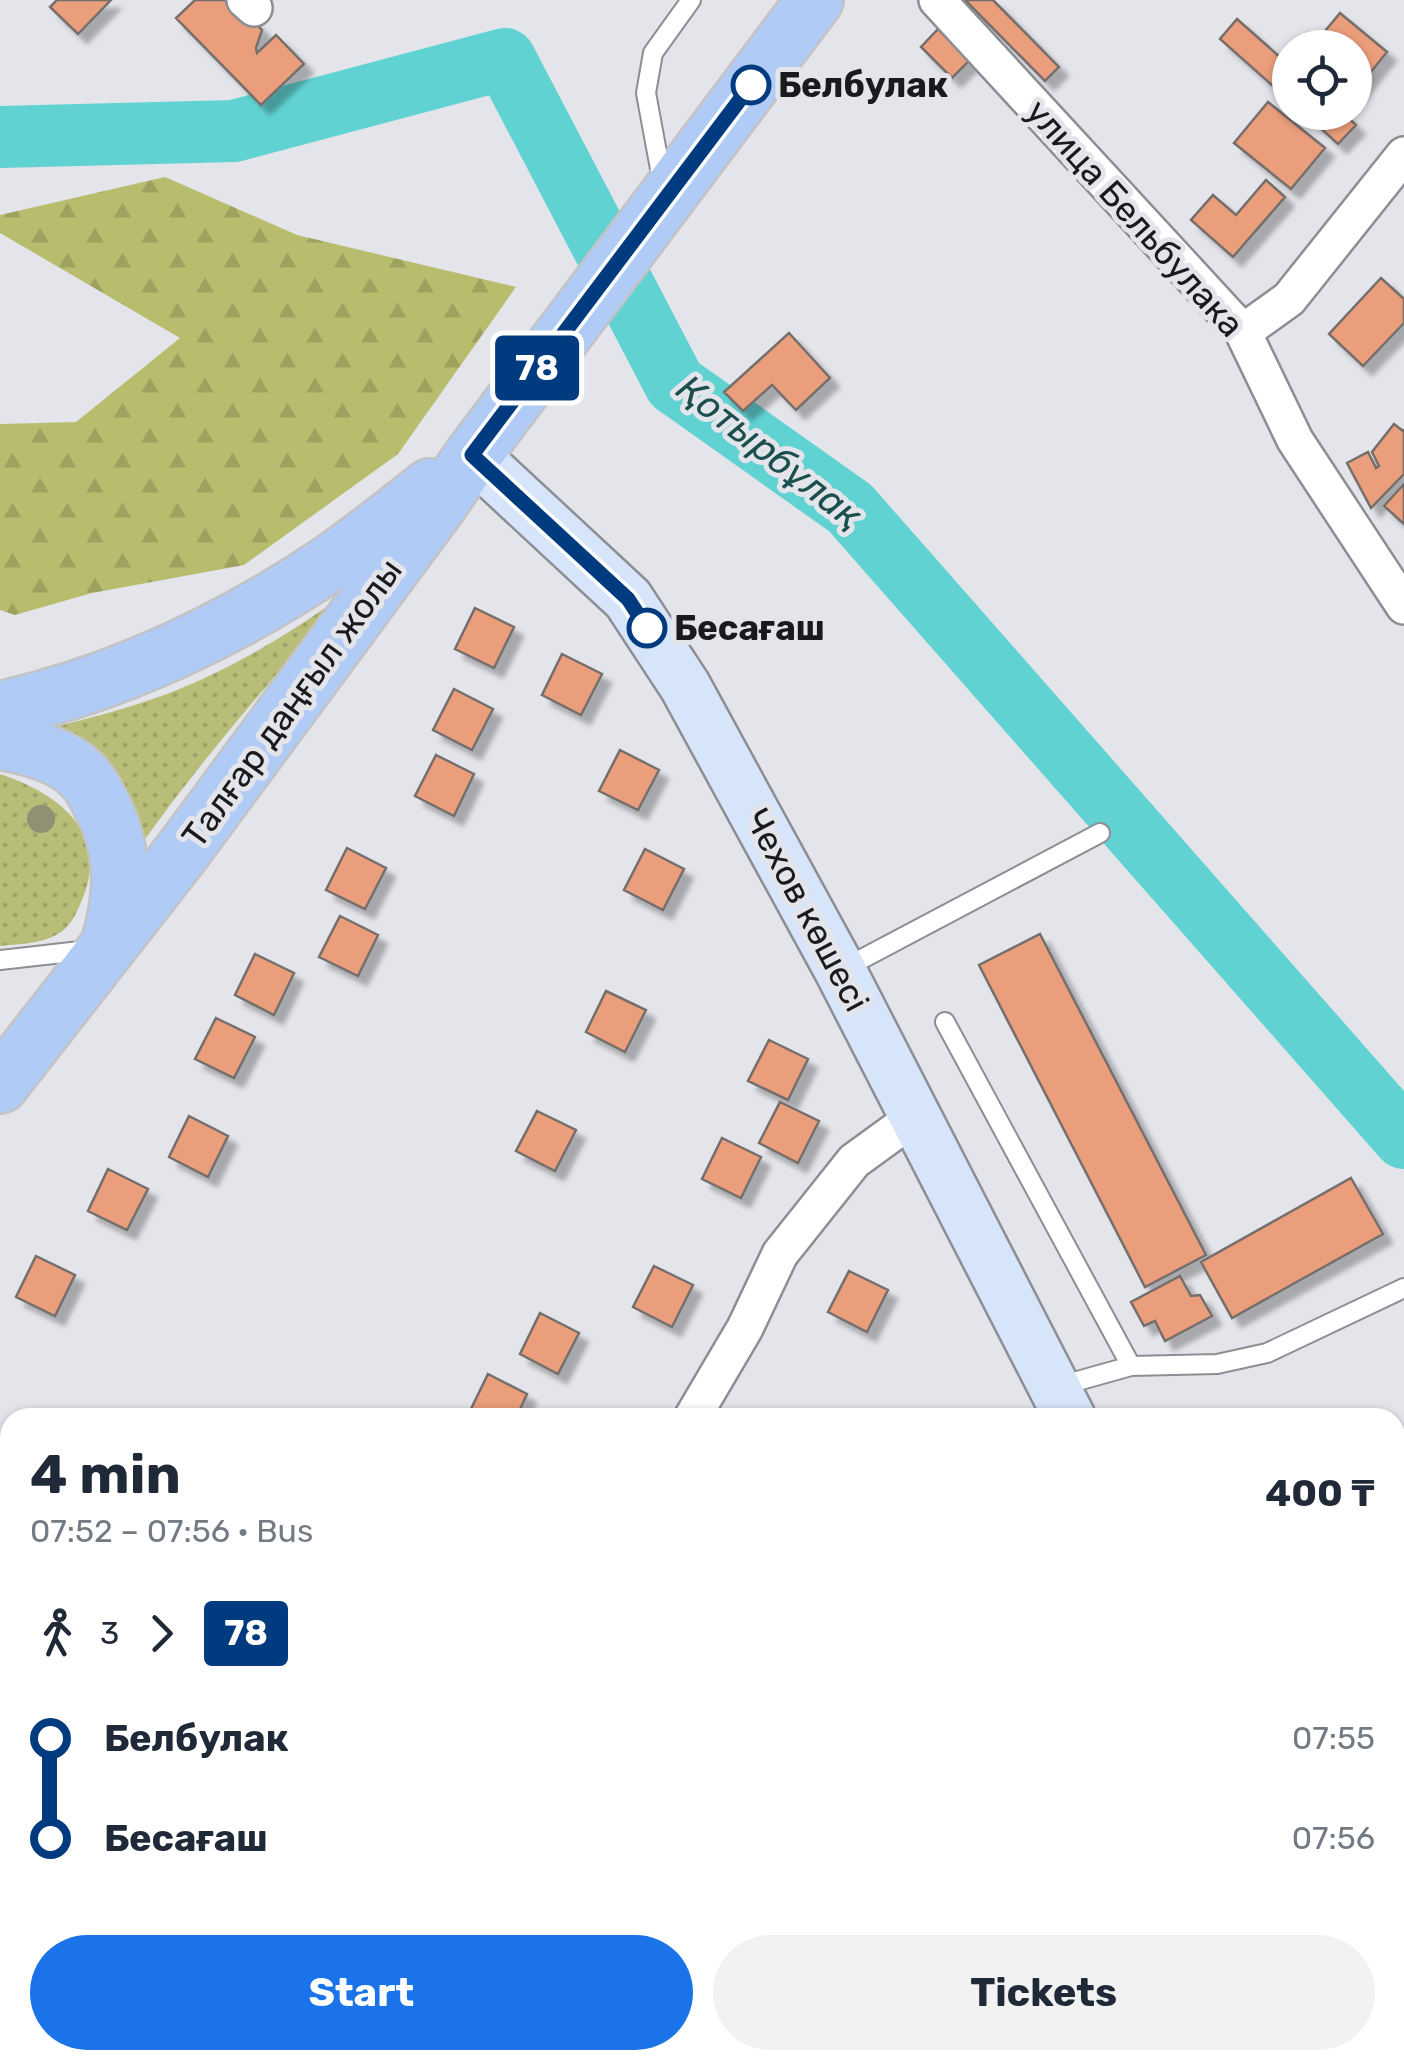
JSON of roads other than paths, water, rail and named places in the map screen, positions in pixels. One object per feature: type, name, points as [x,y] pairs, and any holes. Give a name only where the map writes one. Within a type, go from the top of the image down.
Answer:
[{"type":"main road","name":"Талғар даңғыл жолы","points":[[0,1085],[182,852],[472,455],[815,0]]},
{"type":"main road","name":"Талғар даңғыл жолы","points":[[0,710],[98,680],[167,654],[226,625],[334,560],[472,455]]},
{"type":"main road","name":"Чехов көшесі","points":[[472,455],[628,599],[685,686],[840,970],[1063,1402]]},
{"type":"main road","name":"Талғар даңғыл жолы","points":[[0,741],[39,751],[72,767],[90,783],[116,838],[120,863],[116,920],[107,948]]},
{"type":"street","name":"улица Бельбулака","points":[[937,0],[1243,332],[1295,440],[1404,606]]},
{"type":"street","points":[[1243,332],[1289,299],[1404,155]]},
{"type":"street","points":[[698,1408],[745,1328],[780,1254],[854,1161],[916,1116]]},
{"type":"lane","points":[[666,198],[646,94],[653,53],[691,0]]},
{"type":"lane","points":[[840,970],[1100,833]]},
{"type":"lane","points":[[0,960],[107,948]]},
{"type":"lane","points":[[945,1022],[1131,1366]]},
{"type":"lane","points":[[1063,1402],[1131,1366],[1217,1364],[1267,1354],[1404,1288]]},
{"type":"waterway","name":"Қотырбұлақ","points":[[0,137],[234,131],[505,59],[675,384],[850,508],[1404,1138]]},
{"type":"place","name":"Белбулак","points":[[751,85]]},
{"type":"place","name":"Бесағаш","points":[[647,628]]}]
